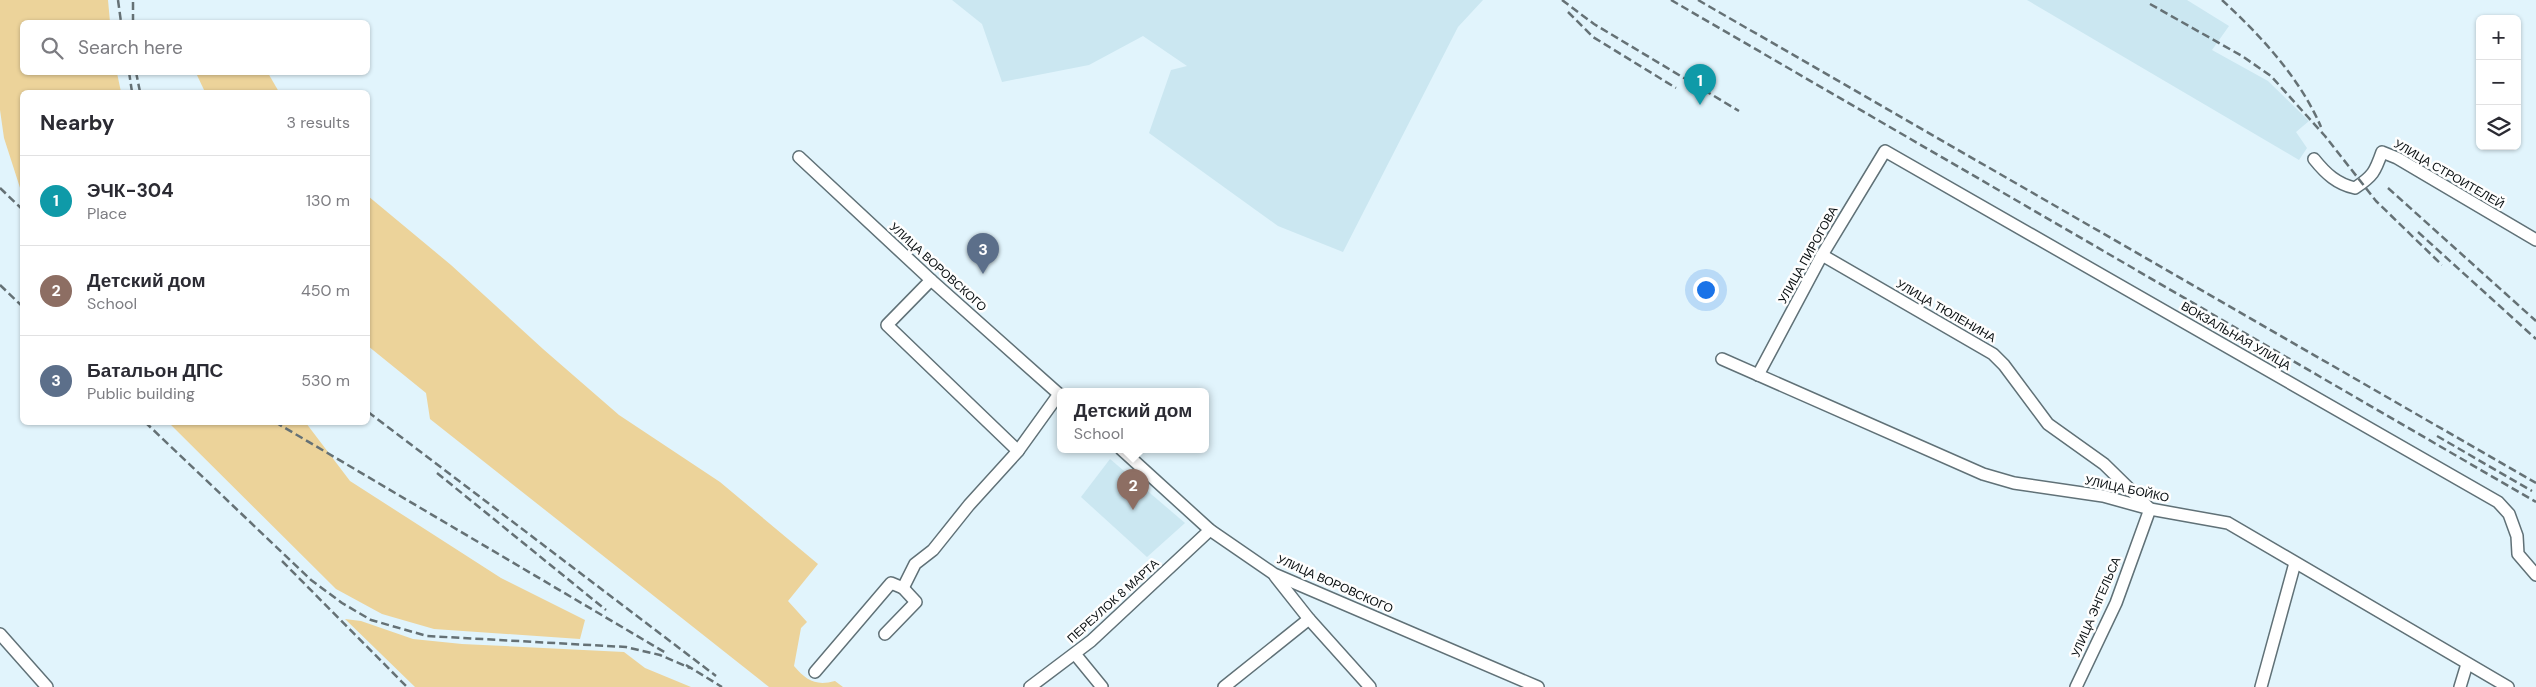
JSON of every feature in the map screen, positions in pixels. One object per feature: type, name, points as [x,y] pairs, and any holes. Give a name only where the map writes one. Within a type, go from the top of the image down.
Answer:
[{"type":"street","name":"УЛИЦА ПИРОГОВА","points":[[1758,375],[1822,255],[1885,151]]},
{"type":"street","name":"ВОКЗАЛЬНАЯ УЛИЦА","points":[[1885,151],[2498,502],[2509,514],[2515,529],[2518,554],[2536,575]]},
{"type":"street","name":"УЛИЦА СТРОИТЕЛЕЙ","points":[[2314,159],[2327,174],[2343,185],[2355,188],[2368,181],[2375,172],[2382,152],[2396,158],[2536,240]]},
{"type":"street","name":"УЛИЦА ВОРОВСКОГО","points":[[799,157],[931,280],[1057,391]]},
{"type":"street","name":"УЛИЦА ТЮЛЕНИНА","points":[[1822,255],[1993,354],[2048,424],[2104,464],[2150,510]]},
{"type":"street","points":[[931,280],[886,325],[1018,451]]},
{"type":"street","name":"УЛИЦА БОЙКО","points":[[1722,358],[1982,474],[2014,483],[2103,496],[2150,510],[2228,523],[2508,687]]},
{"type":"street","points":[[903,588],[915,564],[933,550],[968,505],[1018,451],[1057,398]]},
{"type":"street","name":"УЛИЦА ВОРОВСКОГО","points":[[1125,453],[1210,530],[1274,574],[1538,687]]},
{"type":"street","name":"УЛИЦА ЭНГЕЛЬСА","points":[[2076,687],[2116,603],[2150,510]]},
{"type":"street","name":"ПЕРЕУЛОК 8 МАРТА","points":[[1030,687],[1075,654],[1210,530]]},
{"type":"street","points":[[2261,687],[2295,563]]},
{"type":"street","points":[[1274,574],[1309,619],[1370,687]]},
{"type":"street","points":[[815,672],[891,583],[903,588],[916,602],[885,634]]},
{"type":"street","points":[[1224,687],[1309,619]]},
{"type":"street","points":[[0,634],[47,687]]},
{"type":"street","points":[[1075,654],[1102,687]]},
{"type":"street","points":[[2460,687],[2467,664]]},
{"type":"shaded area","points":[[0,0],[108,0],[110,20],[20,20],[20,75],[117,75],[121,90],[20,90],[20,188],[4,138],[0,110]]},
{"type":"shaded area","points":[[952,0],[1483,0],[1458,27],[1343,252],[1278,226],[1149,133],[1171,70],[1187,66],[1143,36],[1089,65],[1002,82],[982,24]]},
{"type":"shaded area","points":[[2027,0],[2187,0],[2229,26],[2212,50],[2268,81],[2309,121],[2296,132],[2307,148],[2299,160]]},
{"type":"shaded area","points":[[197,75],[269,75],[278,90],[204,90]]},
{"type":"shaded area","points":[[370,198],[451,265],[619,415],[720,482],[818,564],[788,601],[807,622],[801,628],[794,666],[812,681],[822,683],[835,681],[843,687],[769,687],[430,419],[426,393],[370,348]]},
{"type":"shaded area","points":[[171,425],[308,425],[350,481],[501,578],[585,620],[580,639],[434,629],[382,614],[336,589]]},
{"type":"shaded area","points":[[1110,459],[1185,523],[1147,557],[1081,497]]},
{"type":"shaded area","points":[[345,619],[361,621],[413,639],[462,644],[624,652],[645,668],[691,687],[415,687]]},
{"type":"railway","points":[[118,0],[121,20]]},
{"type":"railway","points":[[133,0],[133,20]]},
{"type":"railway","points":[[1562,0],[1594,24],[1739,111]]},
{"type":"railway","points":[[1671,0],[2536,502]]},
{"type":"railway","points":[[1698,0],[2536,483]]},
{"type":"railway","points":[[2222,0],[2265,43],[2291,75],[2321,127]]},
{"type":"railway","points":[[2150,4],[2242,56],[2271,76],[2325,136],[2376,201],[2442,265]]},
{"type":"railway","points":[[1568,12],[1593,37],[1676,88]]},
{"type":"railway","points":[[129,75],[132,90]]},
{"type":"railway","points":[[137,75],[140,90]]},
{"type":"railway","points":[[0,188],[20,207]]},
{"type":"railway","points":[[2388,188],[2536,321]]},
{"type":"railway","points":[[2418,232],[2536,339]]},
{"type":"railway","points":[[0,285],[20,304]]},
{"type":"railway","points":[[370,414],[716,676]]},
{"type":"railway","points":[[148,425],[311,580],[342,603],[371,620],[427,636],[626,647],[660,655],[690,668]]},
{"type":"railway","points":[[280,425],[666,653]]},
{"type":"railway","points":[[2437,436],[2532,491]]},
{"type":"railway","points":[[437,473],[606,610]]},
{"type":"railway","points":[[282,561],[407,687]]},
{"type":"railway","points":[[686,665],[722,687]]},
{"type":"place","name":"ЭЧК-304","points":[[1700,105]]},
{"type":"place","name":"Батальон ДПС","points":[[983,274]]},
{"type":"place","name":"Детский дом","points":[[1133,510]]}]
